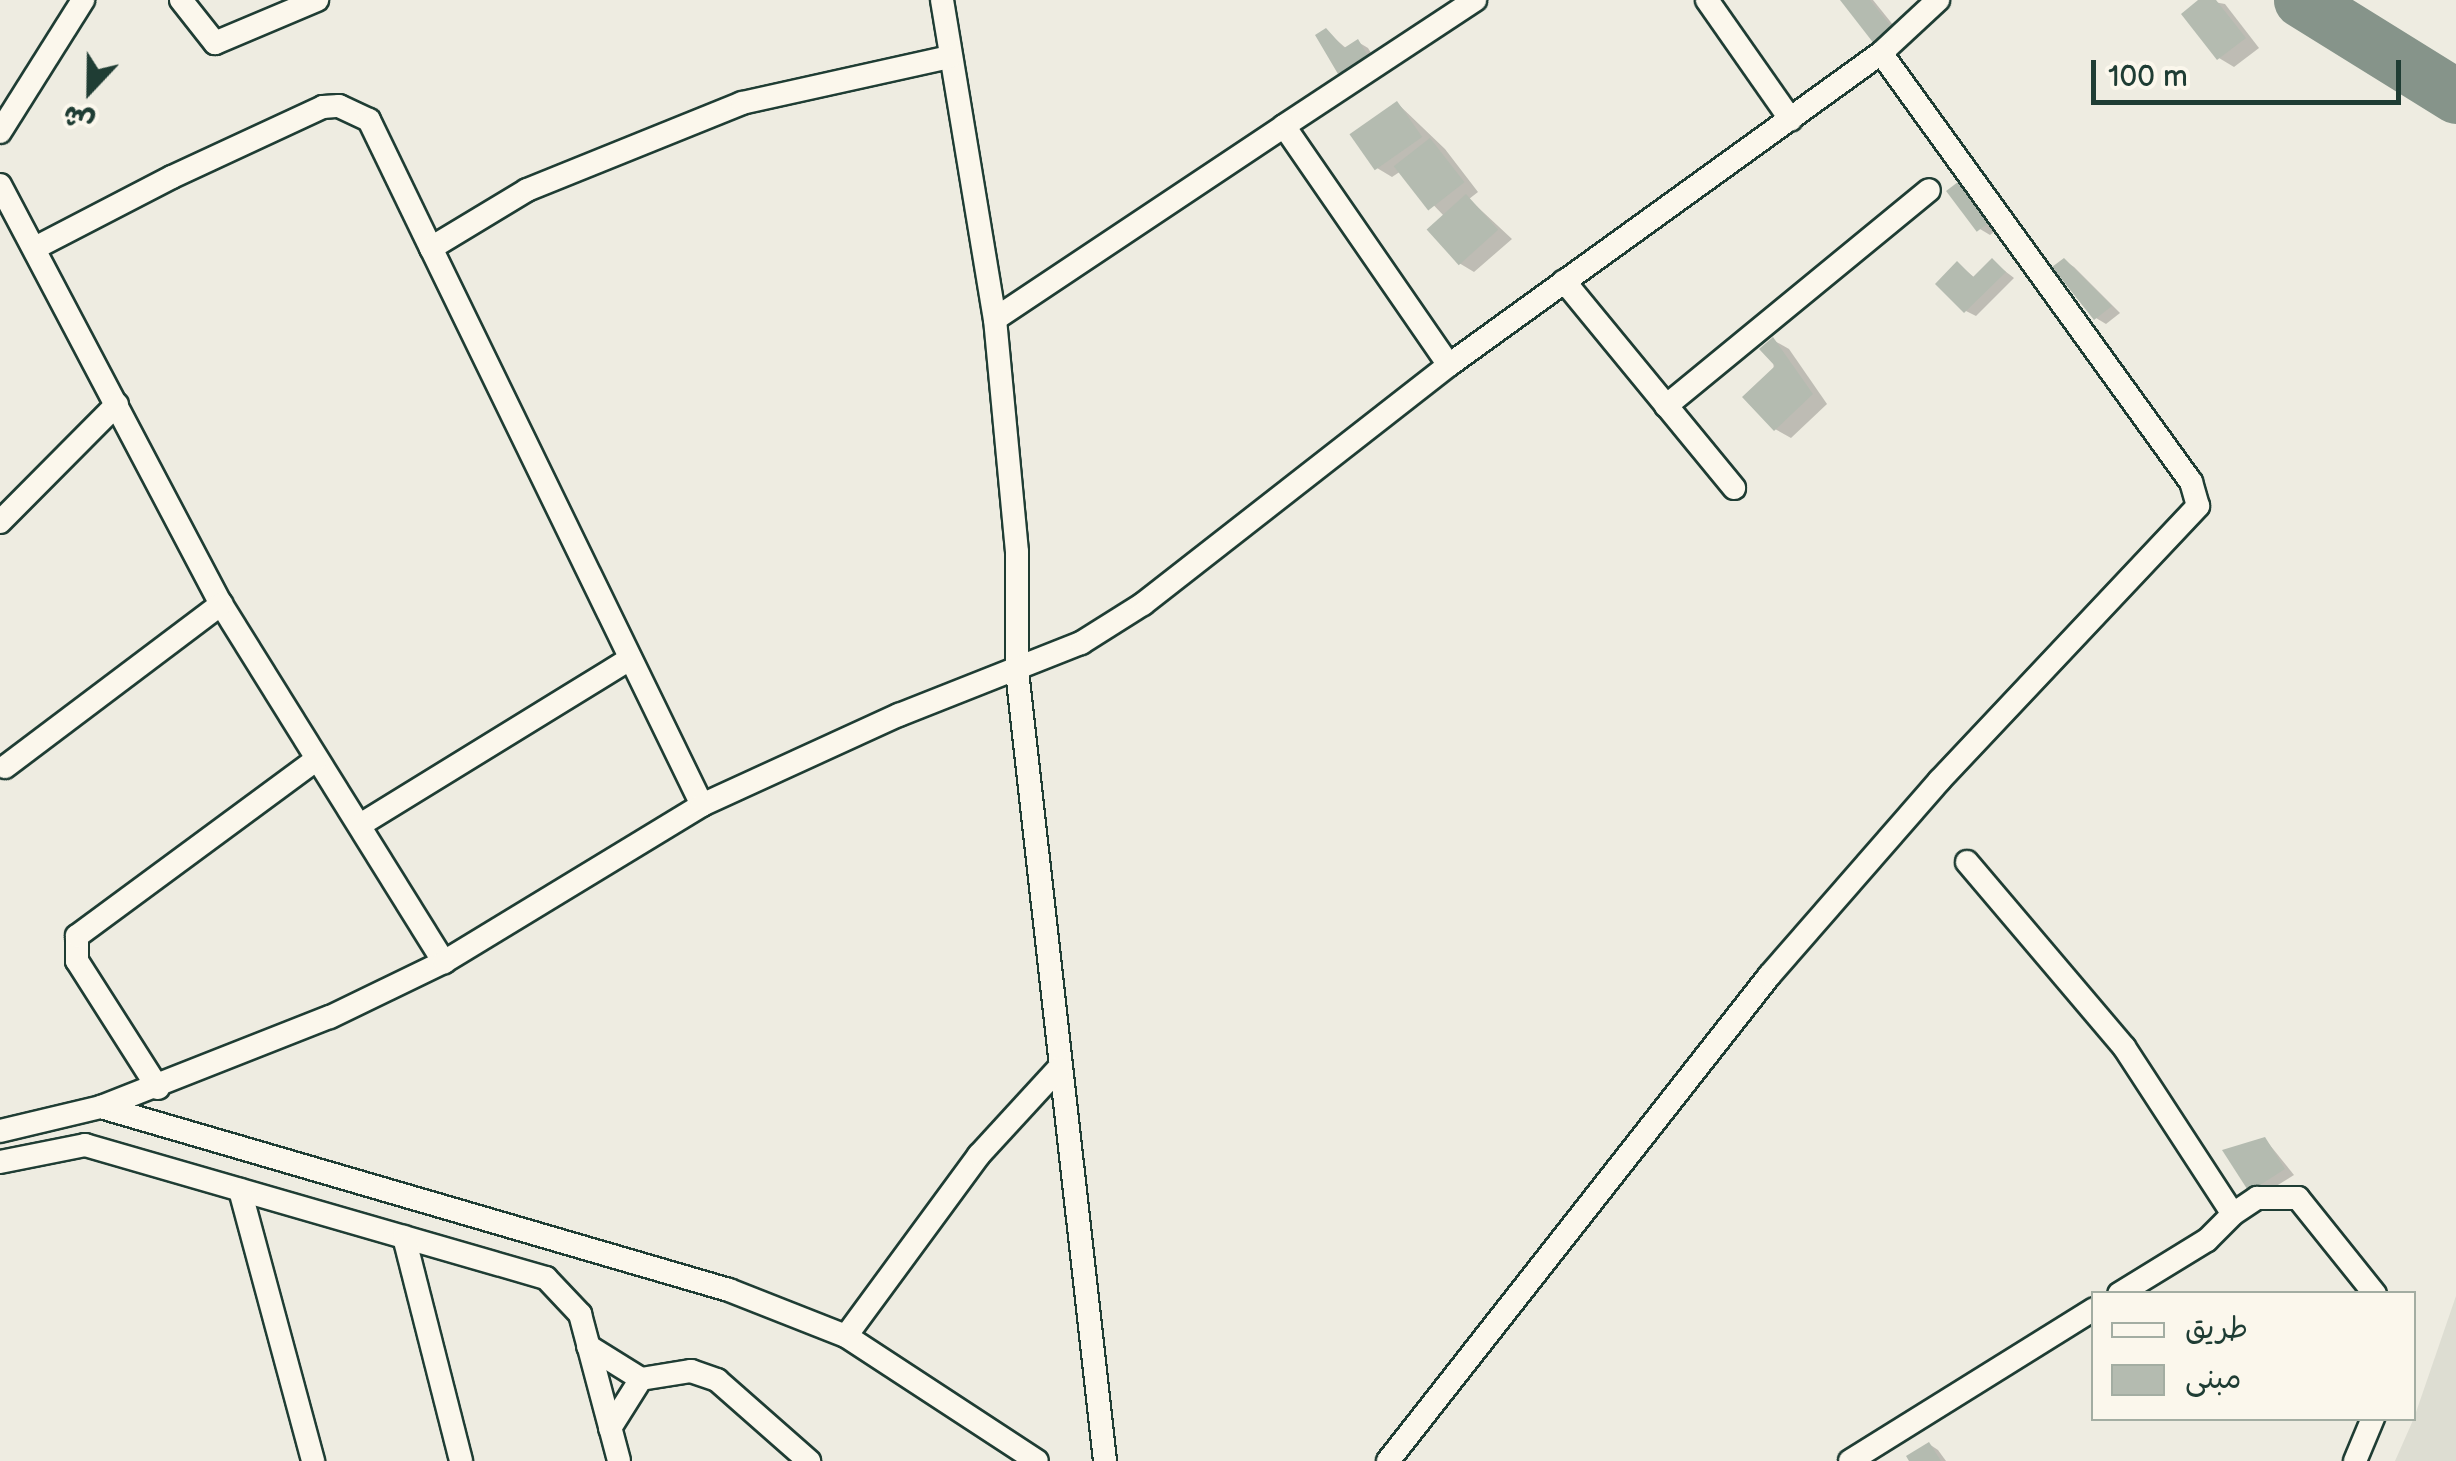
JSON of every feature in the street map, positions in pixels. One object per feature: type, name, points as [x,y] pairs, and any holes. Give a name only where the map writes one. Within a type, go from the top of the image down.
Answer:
[{"type":"street","points":[[0,132],[83,0]]},
{"type":"street","points":[[181,0],[215,43],[316,0]]},
{"type":"street","points":[[942,0],[995,318],[1017,552],[1018,671],[1105,1461]]},
{"type":"street","points":[[995,318],[1475,0]]},
{"type":"street","points":[[1707,0],[1791,120]]},
{"type":"street","points":[[0,1131],[101,1107],[158,1088],[444,962],[702,805],[899,716],[1081,644],[1143,604],[1449,365],[1791,120],[1881,52],[1938,0]]},
{"type":"street","points":[[1388,1461],[1769,976],[1939,781],[2198,506],[2191,482],[1881,52]]},
{"type":"street","points":[[431,248],[527,190],[725,109],[862,72],[950,57]]},
{"type":"street","points":[[35,248],[172,177],[324,107],[339,106],[369,120],[628,660],[702,805]]},
{"type":"street","points":[[1284,126],[1449,365]]},
{"type":"street","points":[[0,185],[220,604],[314,762],[360,826],[444,962]]},
{"type":"street","points":[[1666,406],[1928,190]]},
{"type":"street","points":[[1564,281],[1734,488]]},
{"type":"street","points":[[0,522],[117,404]]},
{"type":"street","points":[[5,767],[220,604]]},
{"type":"street","points":[[360,826],[628,660]]},
{"type":"street","points":[[158,1088],[77,961],[77,936],[314,762]]},
{"type":"street","points":[[1967,862],[2124,1047],[2233,1214]]},
{"type":"street","points":[[846,1336],[979,1155],[1059,1068]]},
{"type":"street","points":[[101,1107],[730,1290],[846,1336],[1038,1461]]},
{"type":"street","points":[[0,1162],[85,1145],[546,1278],[580,1314],[619,1461]]},
{"type":"street","points":[[240,1190],[312,1461]]},
{"type":"street","points":[[2124,1291],[2207,1240],[2233,1214],[2257,1198],[2298,1198],[2373,1291]]},
{"type":"street","points":[[404,1237],[461,1461]]},
{"type":"street","points":[[1850,1461],[2091,1311]]},
{"type":"street","points":[[588,1346],[641,1379],[691,1371],[717,1380],[809,1461]]},
{"type":"street","points":[[610,1428],[641,1379]]},
{"type":"street","points":[[2355,1461],[2373,1421]]},
{"type":"shaded area","points":[[2456,1296],[2456,1461],[2395,1461],[2416,1421]]},
{"type":"building","points":[[1840,0],[1870,0],[1894,30],[1875,45]]},
{"type":"building","points":[[2198,0],[2216,0],[2246,38],[2217,60],[2181,14]]},
{"type":"building","points":[[1326,28],[1344,48],[1358,39],[1368,56],[1338,74],[1315,35]]},
{"type":"building","points":[[1397,101],[1422,137],[1375,170],[1349,134]]},
{"type":"building","points":[[1430,138],[1464,182],[1428,210],[1394,166]]},
{"type":"building","points":[[1966,176],[1997,217],[1977,232],[1946,191]]},
{"type":"building","points":[[1466,194],[1498,230],[1459,265],[1427,229]]},
{"type":"building","points":[[1992,258],[2006,272],[1964,313],[1935,284],[1957,261],[1973,277]]},
{"type":"building","points":[[2064,258],[2112,306],[2094,320],[2052,267]]},
{"type":"building","points":[[1773,337],[1813,394],[1774,431],[1742,397],[1775,366],[1759,349]]},
{"type":"building","points":[[2265,1137],[2285,1169],[2249,1192],[2222,1150]]},
{"type":"building","points":[[1929,1442],[1941,1461],[1909,1461],[1906,1456]]},
{"type":"taxiway","points":[[2301,0],[2456,96]]}]
